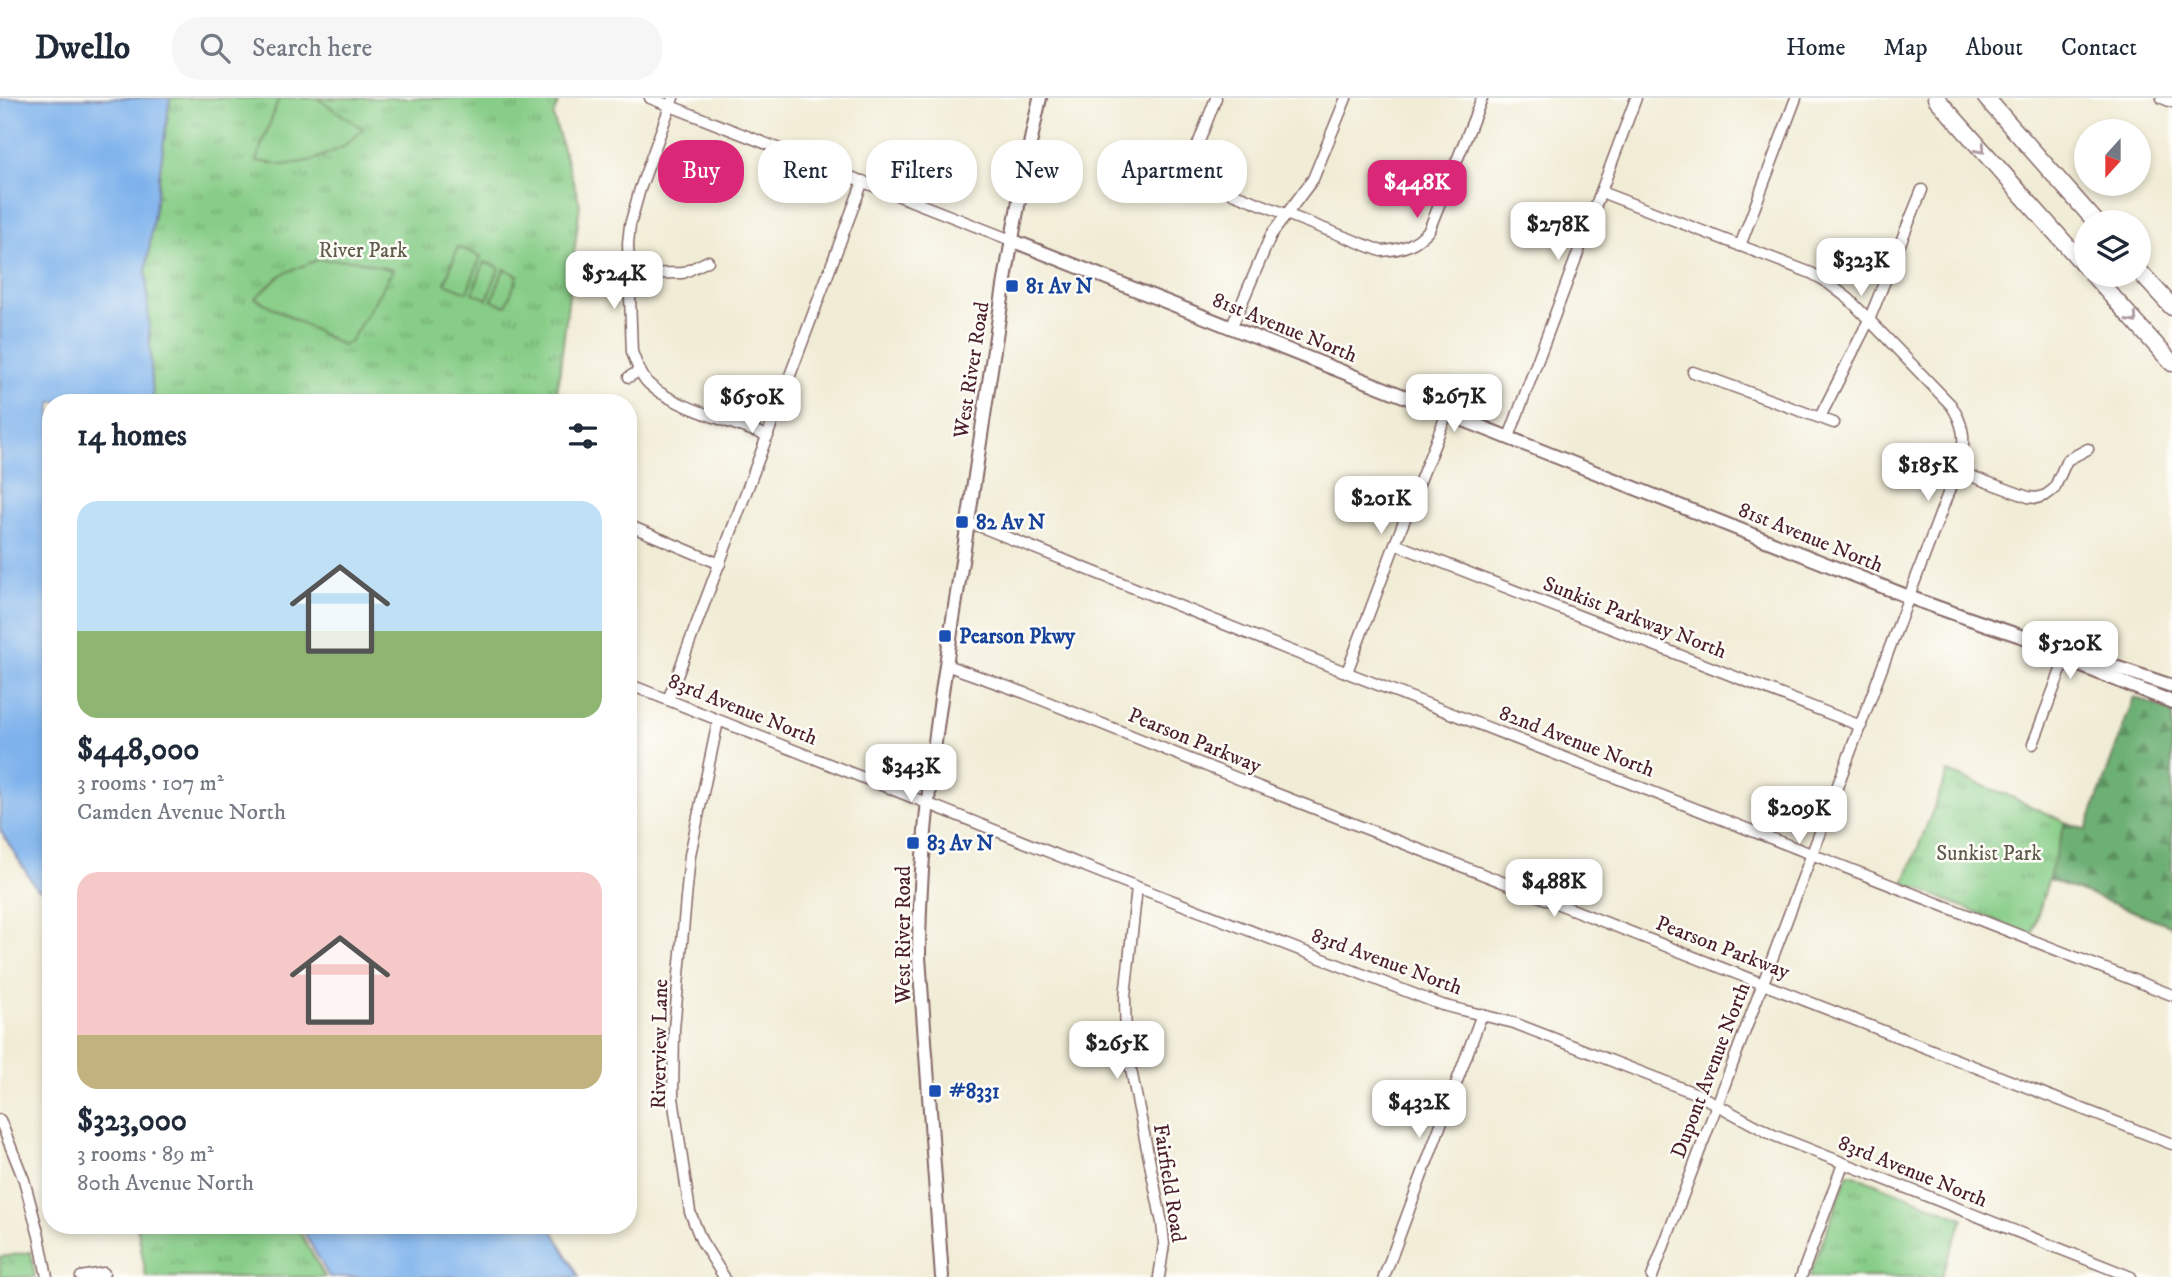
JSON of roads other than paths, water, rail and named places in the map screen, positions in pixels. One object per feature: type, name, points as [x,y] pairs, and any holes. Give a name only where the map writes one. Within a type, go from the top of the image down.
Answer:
[{"type":"highway","points":[[1936,98],[2074,253]]},
{"type":"highway","points":[[1986,98],[2085,210]]},
{"type":"highway","points":[[2151,284],[2172,307]]},
{"type":"highway","points":[[2104,287],[2172,363]]},
{"type":"street","name":"81st Avenue North","points":[[650,98],[671,102],[1909,597],[2066,655],[2172,702]]},
{"type":"street","name":"West River Road","points":[[942,1277],[919,957],[920,883],[946,665],[1011,240],[1040,98]]},
{"type":"street","points":[[1216,98],[1186,175],[1381,251],[1408,247],[1420,240],[1429,230],[1482,98]]},
{"type":"street","points":[[1232,326],[1270,235],[1313,180],[1346,98]]},
{"type":"street","points":[[1509,437],[1636,98]]},
{"type":"street","points":[[1740,246],[1796,98]]},
{"type":"street","points":[[2162,98],[2172,102]]},
{"type":"street","points":[[671,102],[634,206],[628,243],[632,352],[647,382],[675,401],[768,436]]},
{"type":"street","points":[[668,700],[863,181]]},
{"type":"street","points":[[1820,417],[1869,320],[1922,190]]},
{"type":"street","points":[[1601,192],[1811,273],[1849,299],[1869,320]]},
{"type":"street","points":[[629,274],[683,273],[708,261]]},
{"type":"street","name":"Dupont Avenue North","points":[[1652,1277],[1957,471],[1964,445],[1964,430],[1951,405],[1869,320]]},
{"type":"street","points":[[629,377],[639,370]]},
{"type":"street","points":[[1693,372],[1834,423]]},
{"type":"street","points":[[1347,672],[1447,413]]},
{"type":"street","points":[[1957,471],[2038,498],[2054,489],[2067,460],[2088,449]]},
{"type":"street","name":"82nd Avenue North","points":[[968,524],[979,526],[2172,995]]},
{"type":"street","points":[[637,528],[720,564]]},
{"type":"street","name":"Sunkist Parkway North","points":[[1395,544],[1861,726]]},
{"type":"street","name":"81st Avenue North","points":[[2066,655],[2172,686]]},
{"type":"street","points":[[2033,744],[2066,655]]},
{"type":"street","name":"Pearson Parkway","points":[[946,665],[1049,702],[2172,1144]]},
{"type":"street","name":"83rd Avenue North","points":[[637,688],[1137,887],[1443,1005],[1514,1023],[1698,1094],[1773,1135],[2131,1277]]},
{"type":"street","name":"Riverview Lane","points":[[718,721],[690,855],[674,1029],[673,1098],[690,1212],[701,1240],[723,1277]]},
{"type":"street","name":"Fairfield Road","points":[[1137,887],[1125,1021],[1130,1068],[1162,1223],[1164,1244],[1159,1277]]},
{"type":"street","points":[[1384,1277],[1482,1014]]},
{"type":"street","points":[[0,1120],[24,1180],[47,1277]]},
{"type":"street","points":[[0,1156],[12,1151]]},
{"type":"street","points":[[1801,1277],[1843,1164]]},
{"type":"street","points":[[81,1277],[104,1273]]},
{"type":"water","points":[[0,98],[170,98],[146,271],[153,394],[42,394],[42,890],[36,888],[0,830]]},
{"type":"water","points":[[305,1234],[555,1234],[579,1277],[329,1277]]},
{"type":"place","name":"81 Av N","points":[[1012,286]]},
{"type":"place","name":"82 Av N","points":[[962,522]]},
{"type":"place","name":"Pearson Pkwy","points":[[945,636]]},
{"type":"place","name":"83 Av N","points":[[913,843]]},
{"type":"place","name":"#8331","points":[[935,1091]]},
{"type":"park label","name":"River Park","points":[[363,250]]},
{"type":"park label","name":"Sunkist Park","points":[[1989,853]]}]
